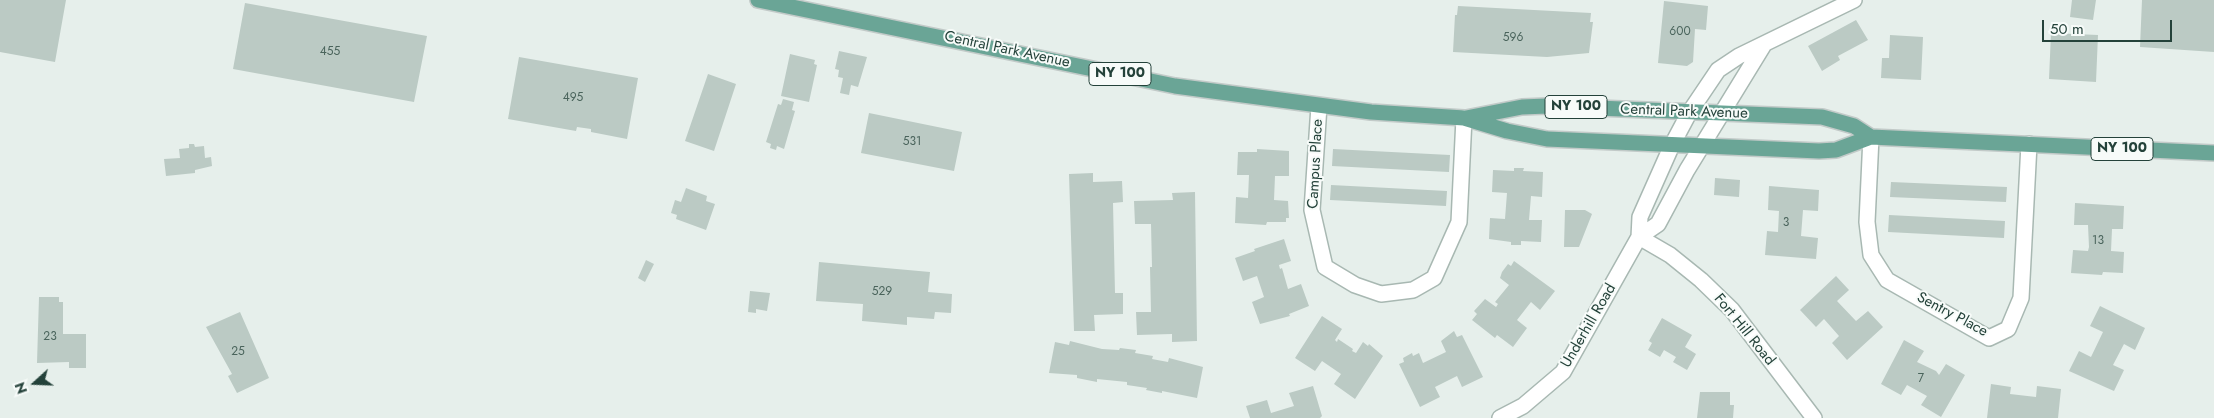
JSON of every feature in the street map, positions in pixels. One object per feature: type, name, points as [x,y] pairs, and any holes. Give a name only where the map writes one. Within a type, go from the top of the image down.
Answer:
[{"type":"main road","name":"Central Park Avenue","points":[[758,0],[1176,86],[1319,106],[1406,115],[1464,118],[1530,106],[1822,117],[1854,126],[1872,137]]},
{"type":"main road","name":"Central Park Avenue","points":[[1464,118],[1507,131],[1547,139],[1836,150],[1872,137],[2214,154]]},
{"type":"street","name":"Underhill Road","points":[[1639,237],[1640,218],[1672,145],[1689,113],[1718,70],[1739,56],[1763,46],[1854,0]]},
{"type":"street","name":"Underhill Road","points":[[1500,418],[1523,406],[1562,372],[1639,237],[1658,224],[1702,146],[1763,46]]},
{"type":"street","name":"Campus Place","points":[[1319,106],[1312,210],[1325,267],[1354,285],[1381,294],[1413,290],[1434,278],[1459,222],[1464,118]]},
{"type":"street","name":"Sentry Place","points":[[1872,137],[1867,222],[1871,255],[1887,280],[1989,338],[2008,329],[2021,298],[2029,144]]},
{"type":"street","name":"Fort Hill Road","points":[[1639,237],[1670,255],[1701,280],[1732,310],[1814,418]]},
{"type":"building","points":[[0,0],[66,0],[55,62],[0,52]]},
{"type":"building","points":[[2072,0],[2096,0],[2093,20],[2070,17]]},
{"type":"building","points":[[2142,0],[2214,0],[2214,52],[2140,47]]},
{"type":"building","points":[[1664,1],[1708,6],[1706,30],[1695,29],[1693,62],[1687,66],[1658,63]]},
{"type":"building","points":[[245,3],[427,36],[414,102],[233,69]]},
{"type":"building","points":[[1458,6],[1591,13],[1590,22],[1593,22],[1589,53],[1547,57],[1453,52],[1455,15],[1457,15]]},
{"type":"building","points":[[1856,20],[1868,40],[1838,56],[1840,60],[1822,71],[1808,46]]},
{"type":"building","points":[[2051,33],[2098,35],[2096,82],[2049,79]]},
{"type":"building","points":[[1890,35],[1923,37],[1921,80],[1881,78],[1882,58],[1889,58]]},
{"type":"building","points":[[839,51],[867,57],[858,87],[851,85],[849,95],[840,93],[843,78],[838,77],[839,70],[835,69]]},
{"type":"building","points":[[790,54],[815,60],[814,64],[817,65],[809,102],[781,96]]},
{"type":"building","points":[[519,57],[638,78],[627,139],[591,132],[591,129],[577,127],[576,131],[508,119]]},
{"type":"building","points":[[708,74],[736,84],[714,151],[685,141]]},
{"type":"building","points":[[783,99],[794,102],[792,110],[795,111],[784,149],[777,146],[776,150],[770,148],[771,144],[766,142],[778,104],[781,105]]},
{"type":"building","points":[[869,113],[962,132],[954,171],[861,153]]},
{"type":"building","points":[[189,144],[194,144],[195,147],[204,146],[205,158],[211,157],[212,166],[195,170],[195,173],[166,176],[164,159],[180,158],[179,149],[189,148]]},
{"type":"building","points":[[1257,149],[1289,151],[1289,176],[1275,176],[1274,200],[1288,201],[1289,218],[1286,218],[1286,222],[1267,222],[1266,225],[1235,223],[1236,197],[1248,198],[1249,175],[1237,175],[1238,152],[1257,152]]},
{"type":"building","points":[[1333,149],[1450,155],[1449,172],[1332,166]]},
{"type":"building","points":[[1514,168],[1524,168],[1523,171],[1543,172],[1542,197],[1531,196],[1529,220],[1542,220],[1541,242],[1521,241],[1521,245],[1511,245],[1511,242],[1489,239],[1490,218],[1505,219],[1507,193],[1492,192],[1493,170],[1514,171]]},
{"type":"building","points":[[1093,173],[1093,182],[1122,181],[1123,202],[1113,203],[1115,293],[1123,293],[1123,314],[1094,315],[1095,331],[1074,331],[1069,174]]},
{"type":"building","points":[[1715,178],[1740,180],[1739,197],[1714,195]]},
{"type":"building","points":[[1891,182],[2007,187],[2006,202],[1890,197]]},
{"type":"building","points":[[1331,185],[1447,191],[1446,206],[1330,200]]},
{"type":"building","points":[[1769,186],[1819,190],[1818,211],[1803,210],[1801,236],[1818,238],[1816,259],[1765,255],[1767,231],[1778,232],[1779,211],[1768,210]]},
{"type":"building","points":[[686,188],[707,196],[706,201],[715,204],[706,230],[676,219],[677,215],[671,213],[675,200],[681,202]]},
{"type":"building","points":[[1195,192],[1197,341],[1172,342],[1172,334],[1137,335],[1136,312],[1151,312],[1150,267],[1152,267],[1151,224],[1135,224],[1134,201],[1173,200],[1172,193]]},
{"type":"building","points":[[2075,203],[2124,206],[2123,229],[2112,229],[2111,251],[2124,252],[2123,273],[2103,272],[2102,275],[2071,273],[2073,250],[2088,251],[2089,247],[2088,225],[2074,225]]},
{"type":"building","points":[[1565,210],[1585,210],[1592,214],[1579,247],[1564,247]]},
{"type":"building","points":[[1889,215],[2005,221],[2004,238],[1888,232]]},
{"type":"building","points":[[1284,239],[1291,261],[1279,265],[1280,269],[1282,268],[1288,289],[1301,284],[1309,306],[1289,314],[1290,316],[1260,324],[1252,302],[1264,297],[1257,276],[1243,281],[1235,258],[1255,251],[1254,249]]},
{"type":"building","points":[[646,260],[654,264],[645,282],[638,278]]},
{"type":"building","points":[[1514,261],[1555,291],[1540,310],[1531,302],[1517,320],[1527,328],[1513,347],[1497,335],[1495,338],[1472,320],[1477,314],[1474,311],[1485,299],[1496,307],[1498,304],[1495,302],[1509,285],[1500,278],[1502,272],[1508,264],[1511,266]]},
{"type":"building","points":[[819,262],[930,272],[928,292],[952,294],[951,313],[935,312],[934,319],[907,317],[907,325],[862,321],[863,304],[816,301]]},
{"type":"building","points":[[1836,276],[1849,290],[1837,301],[1856,321],[1868,311],[1883,327],[1847,360],[1832,343],[1839,336],[1824,319],[1816,327],[1800,310]]},
{"type":"building","points":[[750,291],[770,293],[767,311],[756,309],[756,313],[748,312]]},
{"type":"building","points":[[39,297],[59,297],[59,302],[63,302],[63,334],[86,334],[86,368],[69,368],[69,362],[37,363]]},
{"type":"building","points":[[2100,306],[2145,328],[2135,350],[2124,344],[2113,365],[2124,370],[2114,391],[2069,371],[2079,351],[2091,357],[2103,332],[2090,326]]},
{"type":"building","points":[[240,312],[269,378],[237,393],[228,376],[232,374],[206,327]]},
{"type":"building","points":[[1322,316],[1342,329],[1335,340],[1337,342],[1338,339],[1356,353],[1363,342],[1368,346],[1369,344],[1383,356],[1355,399],[1334,384],[1341,374],[1322,361],[1315,371],[1295,358]]},
{"type":"building","points":[[1662,318],[1692,335],[1685,347],[1696,354],[1687,370],[1673,362],[1676,357],[1664,350],[1660,357],[1648,350],[1652,343],[1649,341]]},
{"type":"building","points":[[1454,331],[1457,337],[1462,335],[1483,377],[1462,387],[1457,376],[1435,387],[1440,397],[1420,407],[1399,364],[1404,362],[1403,358],[1412,353],[1413,356],[1419,353],[1423,363],[1446,352],[1441,341]]},
{"type":"building","points":[[1904,340],[1924,351],[1917,362],[1936,371],[1939,375],[1946,364],[1965,375],[1941,417],[1921,405],[1927,396],[1907,385],[1901,395],[1881,384]]},
{"type":"building","points":[[1070,341],[1102,349],[1119,350],[1120,348],[1136,350],[1135,353],[1153,356],[1152,359],[1168,362],[1169,358],[1203,367],[1197,398],[1146,390],[1147,388],[1127,385],[1127,382],[1097,379],[1097,382],[1077,378],[1077,375],[1049,373],[1055,342],[1069,345]]},
{"type":"building","points":[[1991,384],[2011,387],[2010,394],[2036,397],[2037,386],[2061,389],[2058,418],[1987,418]]},
{"type":"building","points":[[1313,386],[1322,416],[1320,418],[1250,418],[1246,406],[1267,400],[1271,413],[1294,406],[1289,393]]},
{"type":"building","points":[[1700,392],[1730,392],[1730,405],[1734,405],[1733,418],[1697,418]]}]
